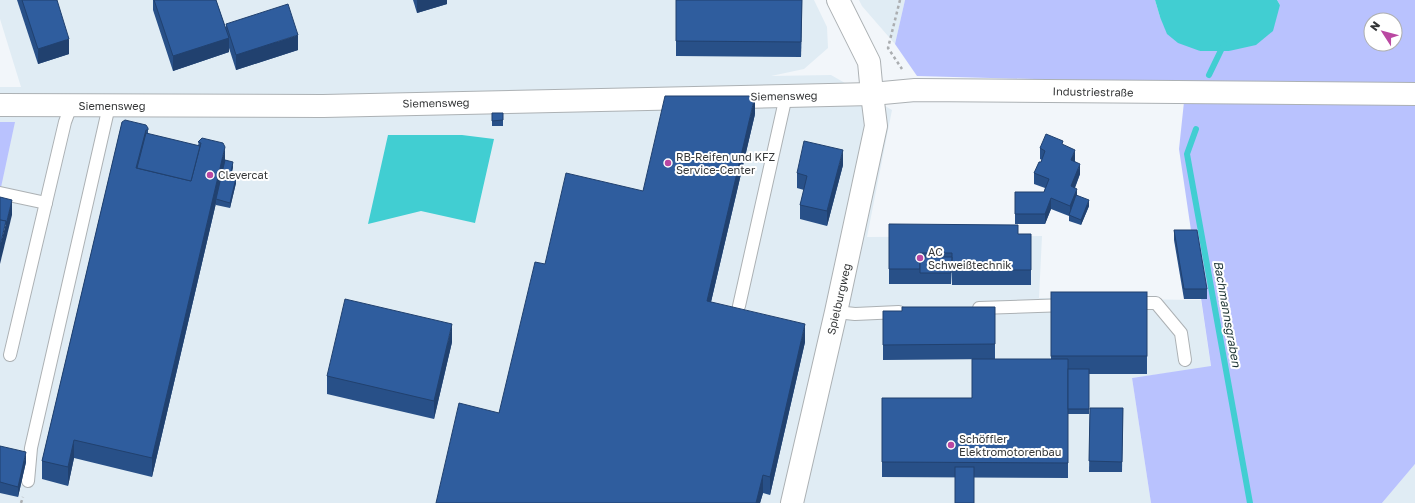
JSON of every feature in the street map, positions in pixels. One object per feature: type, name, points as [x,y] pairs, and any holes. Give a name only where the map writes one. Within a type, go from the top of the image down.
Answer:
[{"type":"street","points":[[838,0],[869,62],[872,94]]},
{"type":"street","name":"Industriestraße","points":[[872,94],[915,90],[1415,94]]},
{"type":"street","name":"Siemensweg","points":[[0,105],[323,106],[872,94]]},
{"type":"street","name":"Spielburgweg","points":[[792,503],[836,312],[876,126],[872,94]]},
{"type":"lane","points":[[739,306],[786,96]]},
{"type":"lane","points":[[10,356],[65,122],[71,106]]},
{"type":"lane","points":[[28,481],[31,448],[108,106]]},
{"type":"lane","points":[[0,193],[46,203]]},
{"type":"lane","points":[[1116,304],[1156,303],[1181,333],[1185,360]]},
{"type":"lane","points":[[965,309],[1076,305]]},
{"type":"lane","points":[[836,312],[855,314],[910,312]]},
{"type":"lane","points":[[17,460],[31,448]]},
{"type":"path","points":[[900,0],[888,48],[915,90]]},
{"type":"shaded area","points":[[0,0],[814,0],[827,27],[828,48],[804,69],[771,76],[831,75],[892,110],[867,237],[1042,236],[1039,298],[1201,300],[1211,367],[1132,378],[1151,503],[0,503],[0,87],[21,87],[0,19]]},
{"type":"shaded area","points":[[859,0],[905,0],[895,44],[862,6]]},
{"type":"shaded area","points":[[905,0],[1155,0],[1160,17],[1200,51],[1229,51],[1280,5],[1277,0],[1415,0],[1415,464],[1382,503],[1151,503],[1132,378],[1211,366],[1179,149],[1186,83],[917,76],[895,44]]},
{"type":"shaded area","points":[[1155,0],[1277,0],[1280,5],[1273,31],[1256,45],[1229,51],[1200,51],[1178,43],[1167,34]]},
{"type":"shaded area","points":[[0,122],[15,122],[0,192]]},
{"type":"shaded area","points":[[388,135],[462,135],[494,139],[475,223],[421,211],[368,224]]},
{"type":"shaded area","points":[[1415,464],[1415,503],[1382,503]]},
{"type":"building","points":[[22,0],[57,0],[69,39],[38,49]]},
{"type":"building","points":[[154,0],[216,0],[229,38],[173,56]]},
{"type":"building","points":[[676,0],[802,0],[801,42],[676,41]]},
{"type":"building","points":[[288,4],[298,35],[236,55],[226,24]]},
{"type":"building","points":[[665,96],[755,96],[707,301],[805,324],[770,477],[763,475],[756,503],[436,503],[459,403],[499,413],[535,262],[545,264],[566,173],[643,191]]},
{"type":"building","points":[[492,113],[503,113],[503,120],[492,121]]},
{"type":"building","points":[[125,120],[146,125],[148,128],[148,130],[146,130],[136,168],[191,181],[201,143],[198,142],[202,138],[223,143],[225,147],[152,458],[74,440],[68,467],[42,461],[122,122]]},
{"type":"building","points":[[146,133],[200,146],[191,181],[137,168]]},
{"type":"building","points":[[1046,134],[1063,141],[1062,144],[1075,150],[1071,160],[1080,164],[1071,186],[1077,189],[1070,206],[1051,198],[1045,214],[1015,214],[1015,192],[1044,192],[1049,179],[1034,173],[1039,162],[1041,162],[1045,151],[1040,148]]},
{"type":"building","points":[[804,141],[843,150],[827,211],[800,205],[807,176],[797,173]]},
{"type":"building","points":[[225,160],[233,162],[230,176],[236,178],[230,203],[216,199]]},
{"type":"building","points":[[1076,195],[1089,200],[1081,220],[1069,215]]},
{"type":"building","points":[[0,197],[12,200],[6,225],[6,221],[0,220]]},
{"type":"building","points":[[0,220],[6,221],[0,246]]},
{"type":"building","points":[[889,224],[1018,225],[1018,234],[1031,234],[1031,270],[952,270],[952,253],[920,253],[920,269],[889,269]]},
{"type":"building","points":[[1174,230],[1197,230],[1207,289],[1184,289]]},
{"type":"building","points":[[920,257],[952,257],[951,273],[920,273]]},
{"type":"building","points":[[1051,292],[1147,292],[1147,356],[1051,356]]},
{"type":"building","points":[[345,299],[452,324],[434,401],[327,376]]},
{"type":"building","points":[[902,307],[995,307],[995,344],[883,345],[883,311],[902,311]]},
{"type":"building","points":[[972,359],[1068,359],[1068,463],[882,462],[882,398],[972,398]]},
{"type":"building","points":[[1068,369],[1089,369],[1089,409],[1068,409]]},
{"type":"building","points":[[1090,408],[1123,408],[1122,462],[1089,461]]},
{"type":"building","points":[[0,446],[26,452],[18,487],[0,482]]},
{"type":"building","points":[[955,467],[974,467],[974,503],[955,503]]},
{"type":"waterway","name":"Bachmannsgraben","points":[[1209,75],[1224,44]]},
{"type":"waterway","name":"Bachmannsgraben","points":[[1196,129],[1187,154],[1250,503]]},
{"type":"place","name":"RB-Reifen und KFZ Service-Center","points":[[668,163]]},
{"type":"place","name":"Clevercat","points":[[210,175]]},
{"type":"place","name":"AC Schweißtechnik","points":[[920,258]]},
{"type":"place","name":"Schöffler Elektromotorenbau","points":[[951,445]]}]
